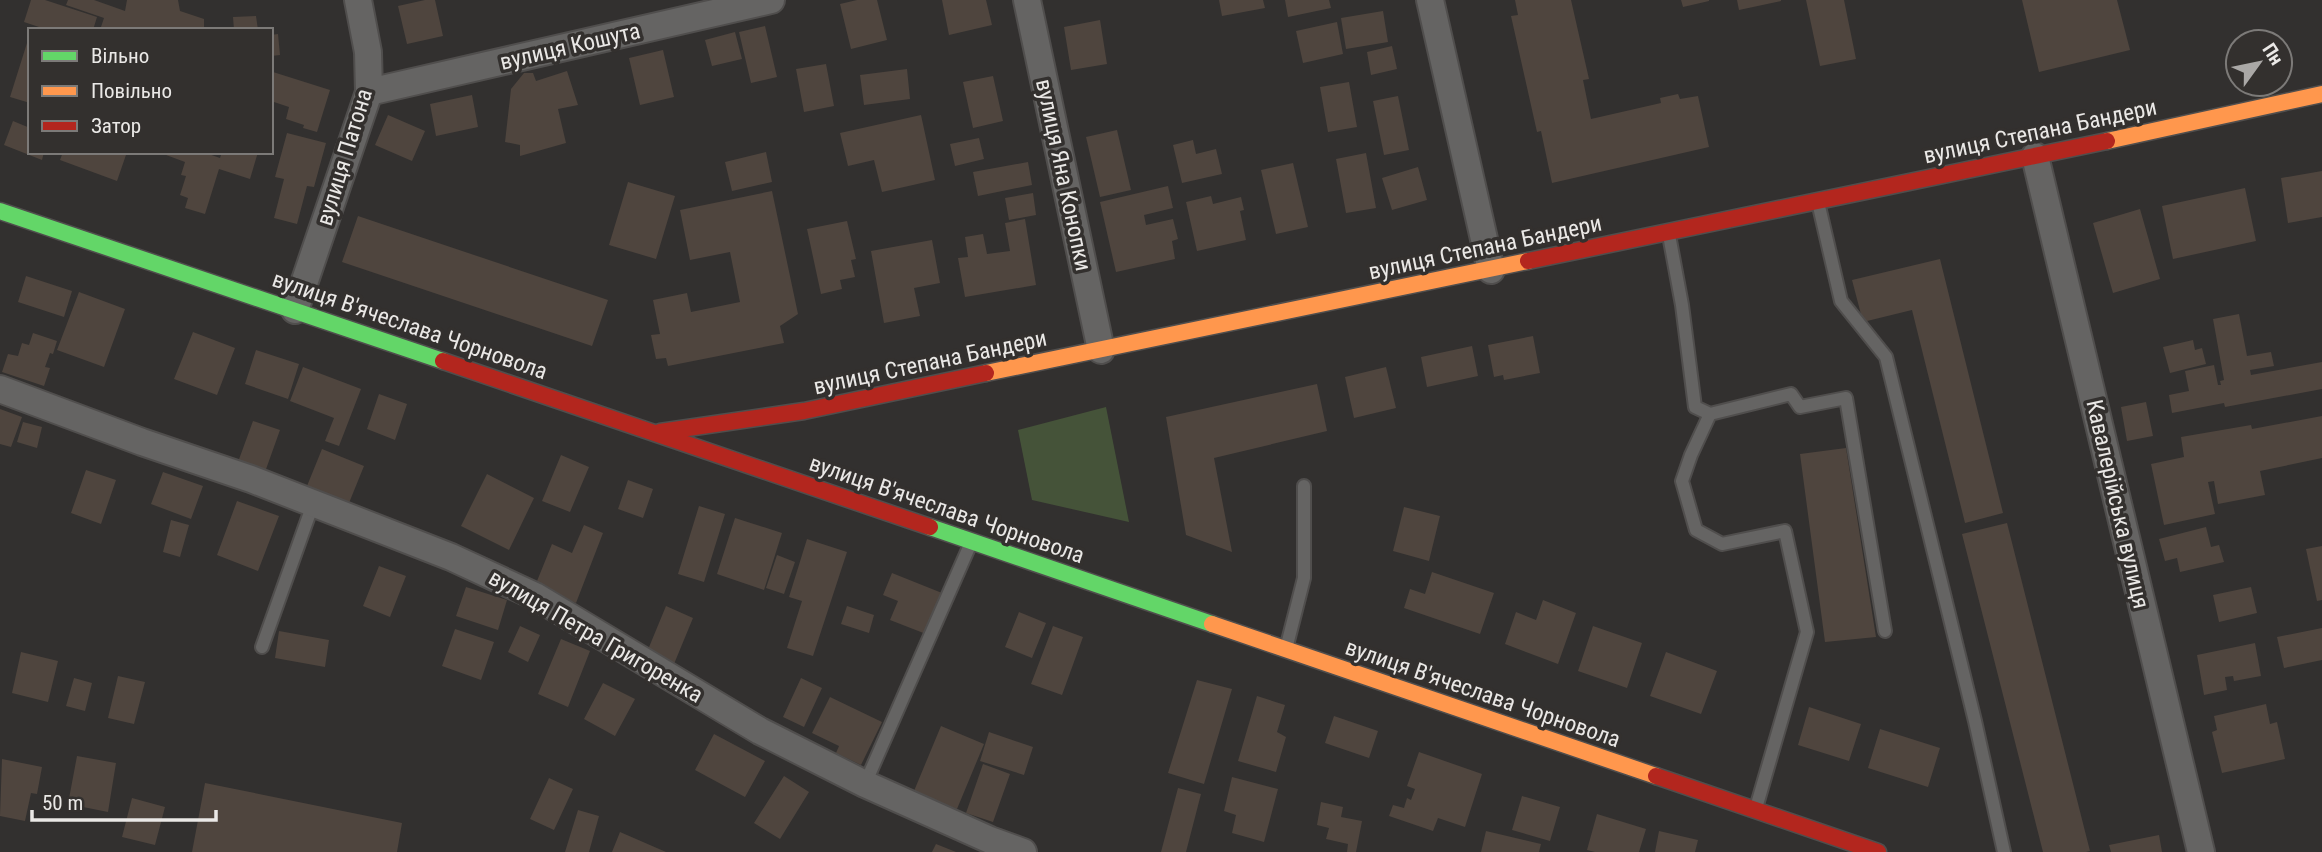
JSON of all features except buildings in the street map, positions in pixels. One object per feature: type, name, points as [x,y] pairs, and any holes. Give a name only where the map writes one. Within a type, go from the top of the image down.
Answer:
[{"type":"street","name":"вулиця Патона","points":[[295,310],[369,92],[368,52],[358,0]]},
{"type":"street","name":"вулиця Кошута","points":[[369,92],[771,0]]},
{"type":"street","name":"вулиця Яна Конопки","points":[[1027,0],[1101,350]]},
{"type":"street","points":[[1430,0],[1491,270]]},
{"type":"street","name":"вулиця Степана Бандери","points":[[654,433],[804,411],[1491,270],[2322,94]]},
{"type":"street","name":"Кавалерійська вулиця","points":[[2035,156],[2201,852]]},
{"type":"street","name":"вулиця В'ячеслава Чорновола","points":[[0,211],[1878,852]]},
{"type":"street","name":"вулиця Петра Григоренка","points":[[0,389],[451,557],[535,596],[760,732],[865,784],[1023,852]]},
{"type":"lane","points":[[1818,201],[1841,301],[1886,357],[1975,721],[2004,852]]},
{"type":"lane","points":[[1668,232],[1682,305],[1695,407],[1710,414],[1791,394],[1800,408],[1846,398],[1885,631]]},
{"type":"lane","points":[[1710,414],[1682,481],[1696,530],[1722,544],[1785,531],[1807,632],[1755,810]]},
{"type":"lane","points":[[1286,649],[1304,578],[1304,486]]},
{"type":"lane","points":[[262,647],[313,504]]},
{"type":"lane","points":[[865,784],[972,541]]},
{"type":"green space","points":[[1106,407],[1129,522],[1032,500],[1018,430]]},
{"type":"traffic: fast","points":[[0,211],[443,361]]},
{"type":"traffic: fast","points":[[930,527],[1212,624]]},
{"type":"traffic: slow","points":[[2107,141],[2322,94]]},
{"type":"traffic: slow","points":[[986,373],[1528,261]]},
{"type":"traffic: slow","points":[[1212,624],[1656,776]]},
{"type":"traffic: jam","points":[[1528,261],[2107,141]]},
{"type":"traffic: jam","points":[[443,361],[930,527]]},
{"type":"traffic: jam","points":[[660,432],[804,411],[986,373]]},
{"type":"traffic: jam","points":[[1656,776],[1878,852]]}]
